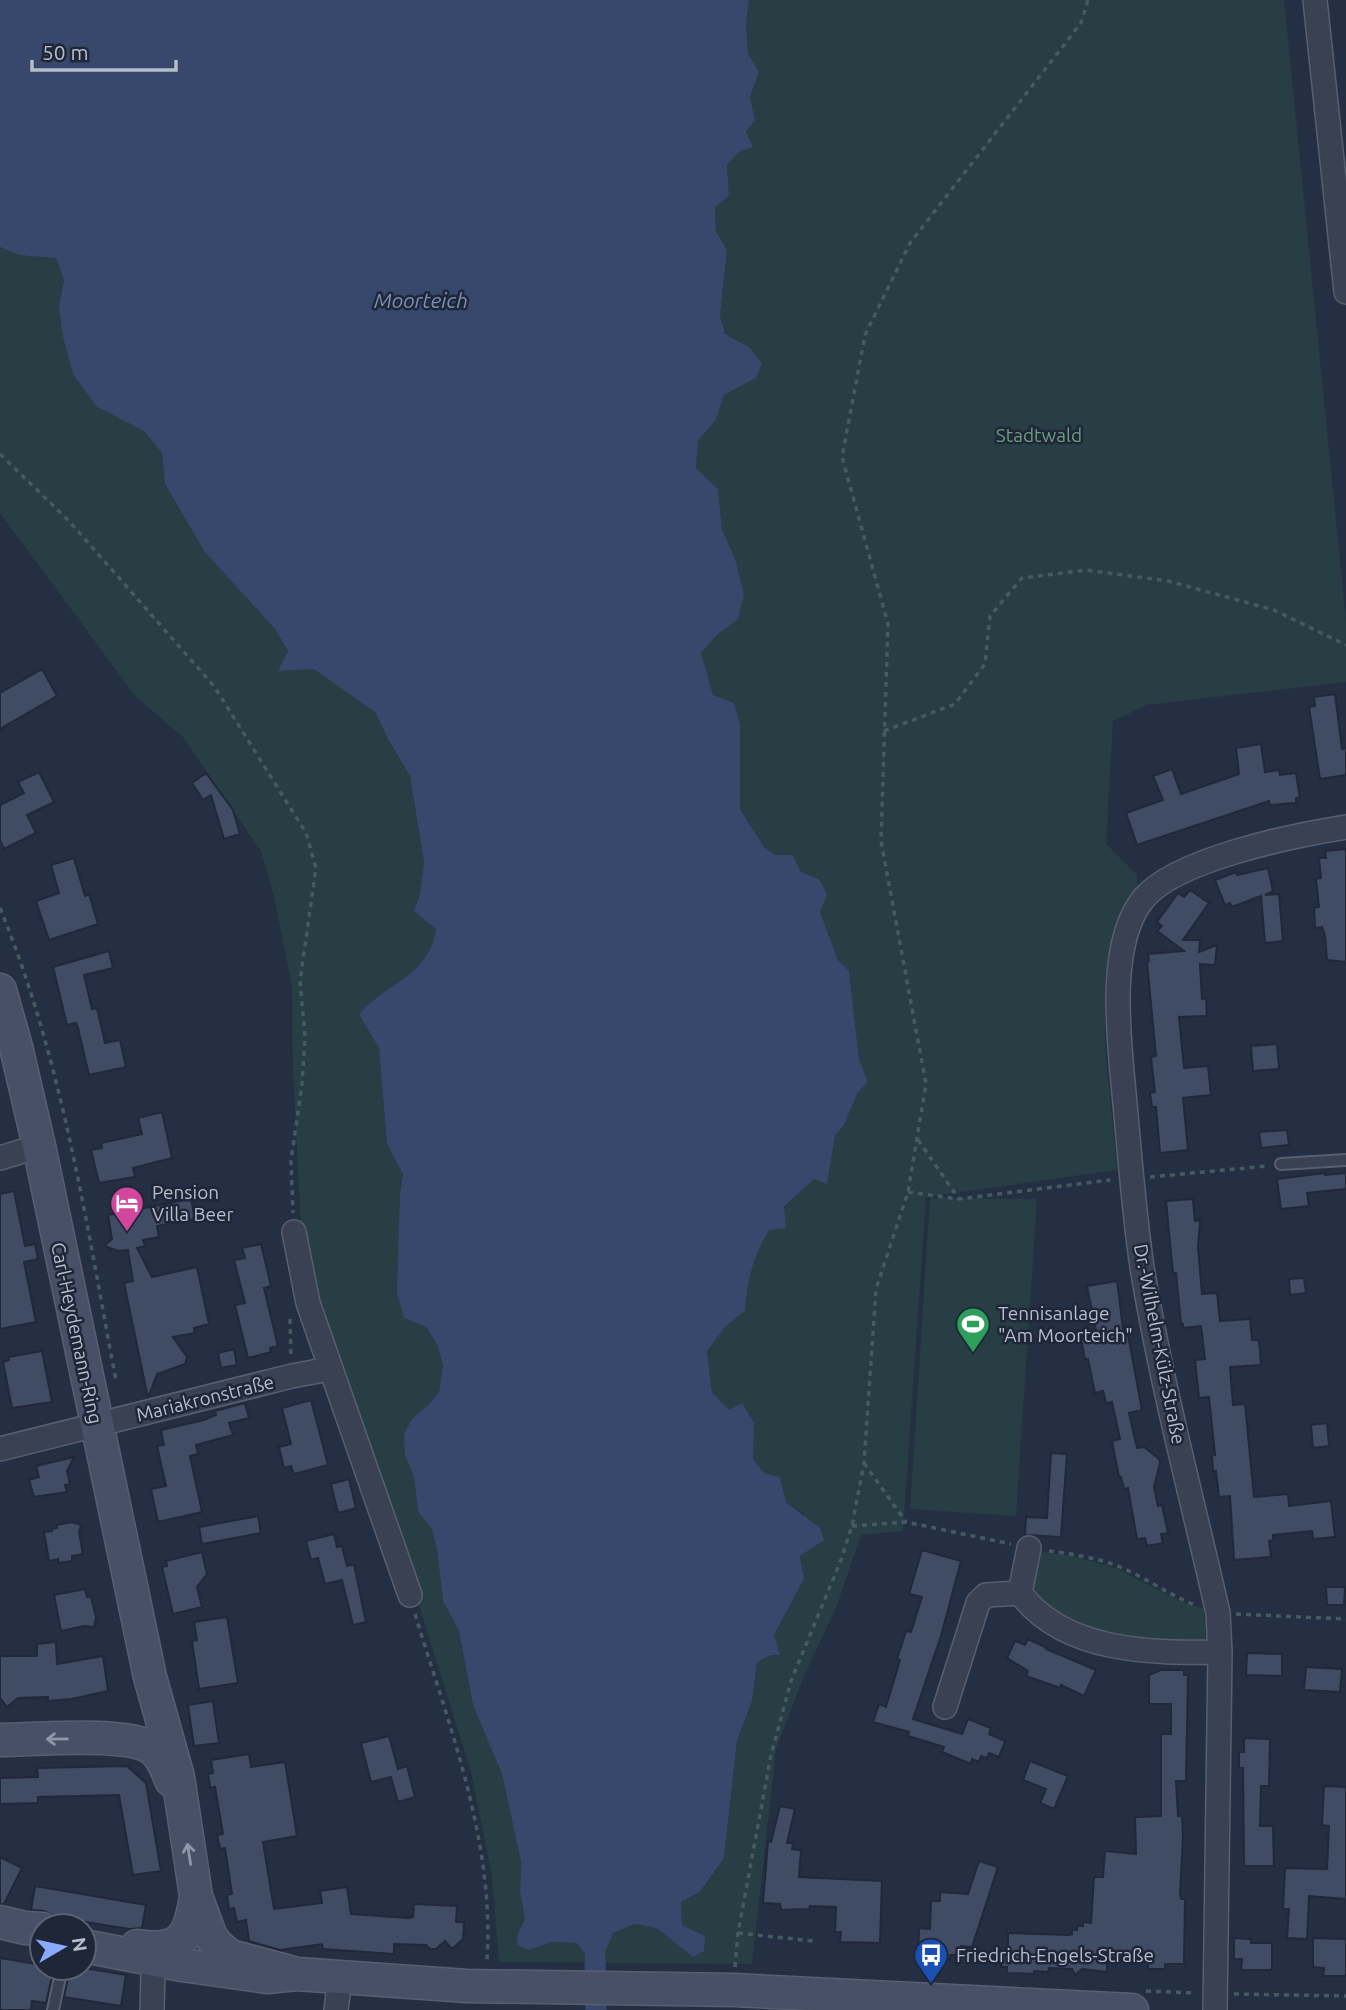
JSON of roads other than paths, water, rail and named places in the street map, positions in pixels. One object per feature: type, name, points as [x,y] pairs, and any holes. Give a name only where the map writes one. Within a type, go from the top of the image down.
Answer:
[{"type":"main road","name":"Carl-Heydemann-Ring","points":[[1,996],[39,1146],[150,1677],[178,1777],[196,1896]]},
{"type":"main road","name":"Carl-Heydemann-Ring","points":[[115,1739],[132,1726],[143,1712],[148,1702],[150,1677]]},
{"type":"main road","name":"Carl-Heydemann-Ring","points":[[115,1739],[148,1745],[159,1754],[183,1812]]},
{"type":"main road","points":[[0,1740],[115,1739]]},
{"type":"main road","points":[[98,1948],[156,1955],[186,1935],[196,1896]]},
{"type":"main road","points":[[196,1896],[212,1937],[230,1956],[297,1974],[486,1986],[734,1981],[887,2004],[1132,2010]]},
{"type":"main road","points":[[98,1940],[156,1955],[267,1977],[297,1974]]},
{"type":"street","points":[[1315,0],[1340,184],[1346,292]]},
{"type":"street","name":"Dr.-Wilhelm-Külz-Straße","points":[[1215,2010],[1220,1652],[1218,1613],[1142,1266],[1136,1178],[1118,1007],[1122,941],[1135,911],[1153,889],[1170,877],[1220,857],[1295,835],[1346,827]]},
{"type":"street","points":[[0,1158],[39,1146]]},
{"type":"street","points":[[294,1232],[308,1303],[329,1369],[410,1595]]},
{"type":"street","name":"Mariakronstraße","points":[[0,1449],[329,1369]]},
{"type":"street","points":[[1029,1548],[1020,1593],[1032,1608],[1062,1628],[1104,1644],[1157,1653],[1220,1652]]},
{"type":"street","points":[[945,1707],[978,1603],[986,1595],[1020,1593]]},
{"type":"street","points":[[152,2010],[156,1955]]},
{"type":"street","points":[[336,2010],[340,1978]]},
{"type":"lane","points":[[1281,1164],[1346,1160]]},
{"type":"lane","points":[[53,2010],[59,1982]]},
{"type":"water","name":"Moorteich","points":[[0,0],[749,0],[746,25],[748,53],[759,72],[750,97],[755,120],[746,132],[753,147],[740,151],[727,165],[729,195],[715,208],[716,231],[727,250],[720,316],[725,334],[749,347],[762,363],[756,378],[724,395],[716,420],[698,440],[696,468],[718,489],[722,529],[735,559],[744,595],[738,619],[717,635],[701,653],[713,695],[734,703],[740,723],[740,809],[764,847],[775,855],[793,855],[801,872],[819,879],[827,894],[820,912],[838,960],[849,971],[859,1059],[868,1082],[858,1092],[844,1125],[835,1136],[827,1184],[814,1179],[784,1207],[786,1228],[769,1230],[763,1240],[752,1269],[745,1311],[725,1327],[707,1351],[712,1392],[729,1410],[742,1403],[754,1423],[753,1459],[764,1473],[780,1477],[786,1502],[820,1528],[824,1540],[800,1556],[804,1579],[774,1635],[780,1655],[771,1655],[757,1662],[752,1701],[737,1741],[724,1858],[700,1892],[681,1902],[682,1925],[705,1936],[704,1951],[693,1957],[657,1928],[634,1924],[613,1933],[603,1957],[586,1955],[577,1943],[551,1942],[529,1950],[517,1945],[518,1933],[525,1920],[520,1892],[521,1862],[502,1774],[473,1705],[459,1631],[443,1601],[432,1529],[418,1511],[414,1477],[405,1455],[404,1434],[412,1419],[439,1392],[443,1365],[437,1344],[426,1327],[404,1318],[397,1293],[403,1174],[387,1144],[379,1048],[359,1014],[416,968],[432,945],[436,929],[414,911],[420,894],[424,862],[410,776],[375,712],[314,669],[278,671],[288,651],[274,628],[204,551],[165,484],[162,453],[144,431],[97,407],[73,374],[63,337],[59,306],[64,280],[56,258],[19,255],[0,247]]},
{"type":"waterway","points":[[595,1956],[596,2010]]},
{"type":"place","name":"Pension Villa Beer","points":[[127,1233]]},
{"type":"place","name":"Tennisanlage \"Am Moorteich\"","points":[[973,1354]]},
{"type":"place","name":"Friedrich-Engels-Straße","points":[[931,1985]]},
{"type":"park label","name":"Stadtwald","points":[[1039,435]]}]
